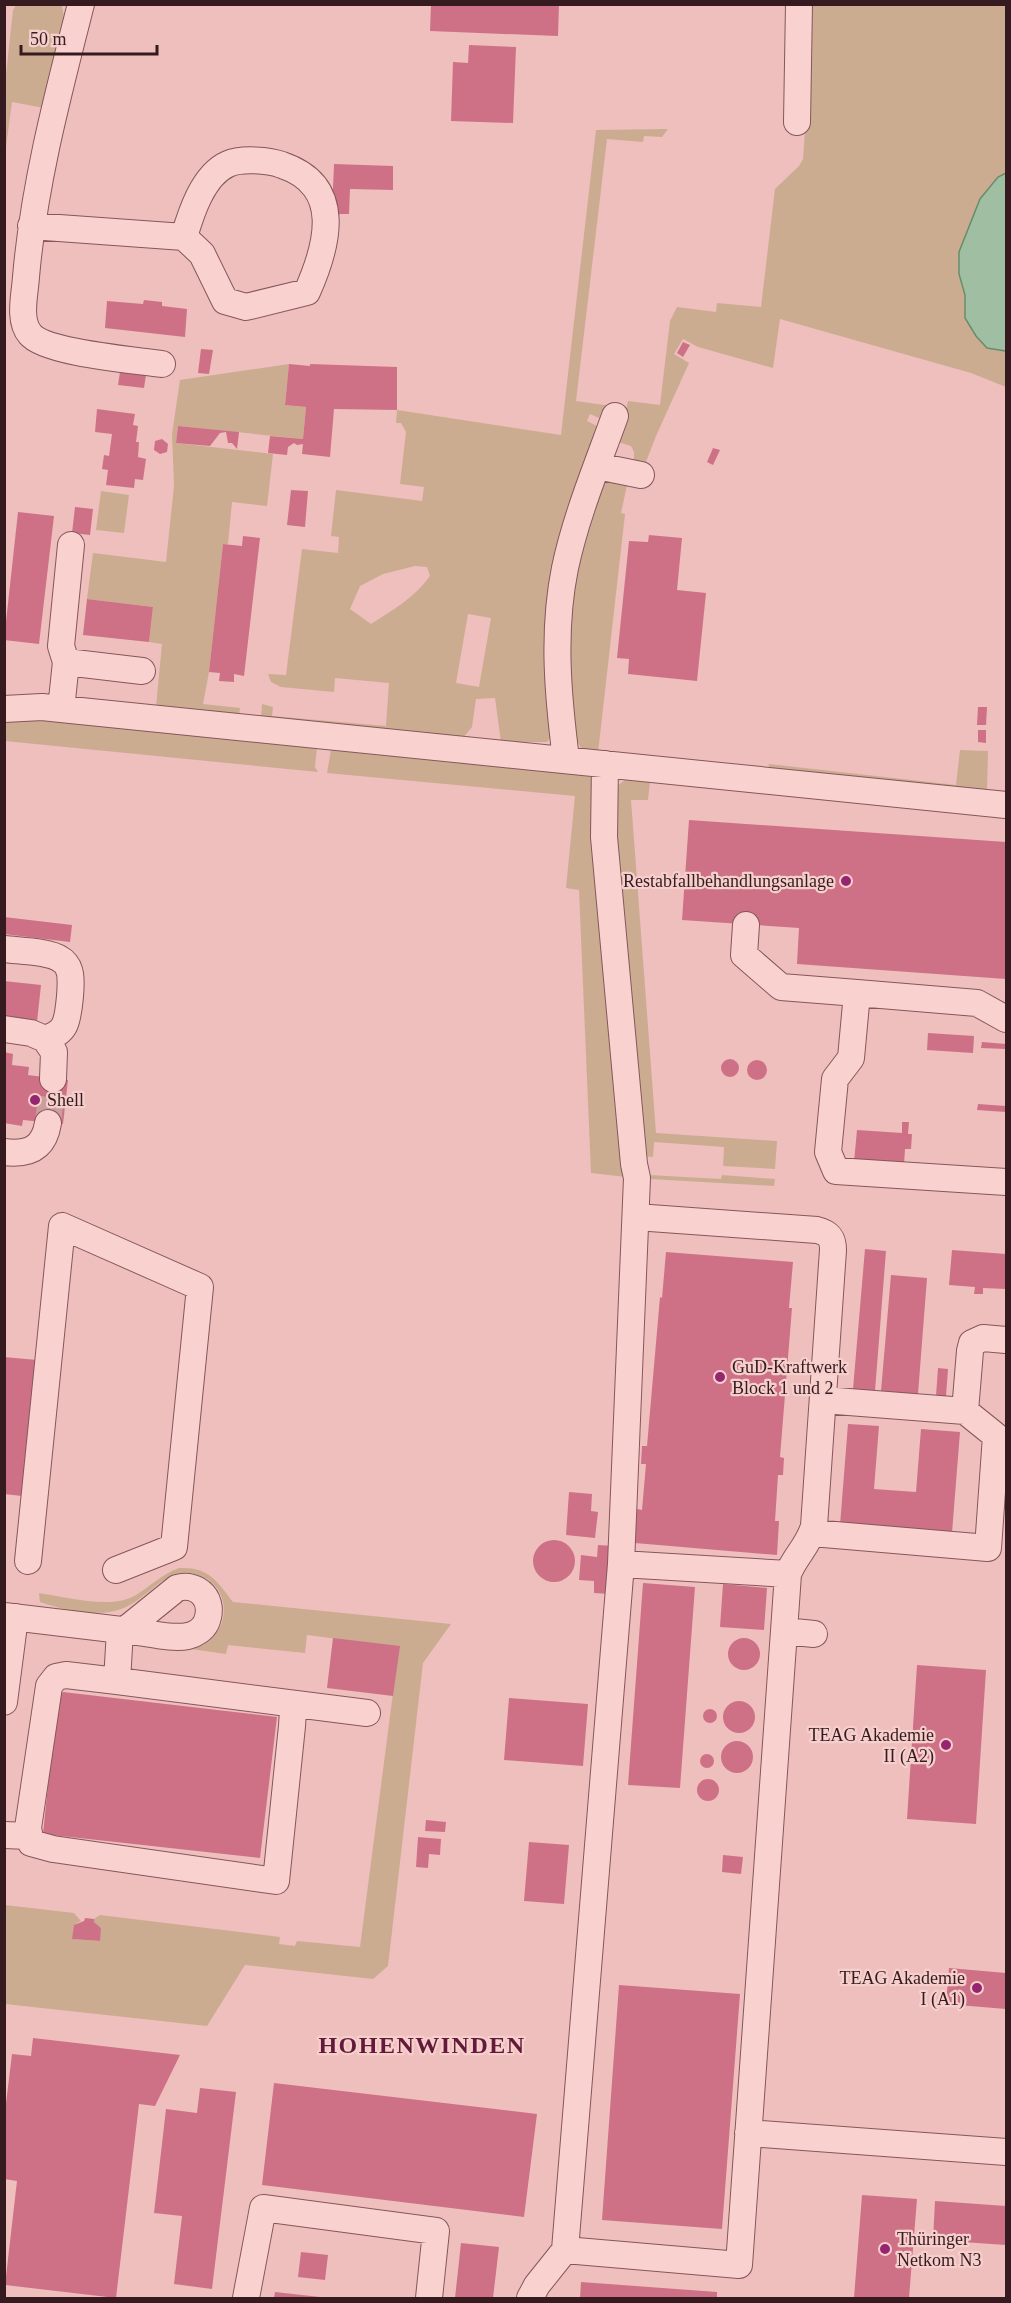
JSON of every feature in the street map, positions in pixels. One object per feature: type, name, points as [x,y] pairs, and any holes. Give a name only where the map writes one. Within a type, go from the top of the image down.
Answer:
[{"type":"street","points":[[81,4],[54,111],[31,226],[24,325],[30,336],[42,343],[74,352],[162,364]]},
{"type":"street","points":[[797,122],[799,4]]},
{"type":"street","points":[[31,226],[184,237],[202,254],[225,301],[246,307],[307,292],[320,265],[325,243],[326,220],[321,197],[313,182],[297,170],[275,163],[253,160],[228,164],[214,175],[198,196],[184,237]]},
{"type":"street","points":[[566,759],[557,689],[557,646],[565,568],[615,416]]},
{"type":"street","points":[[597,466],[641,475]]},
{"type":"street","points":[[52,708],[66,662],[61,646],[71,545]]},
{"type":"street","points":[[66,662],[142,671]]},
{"type":"street","points":[[4,699],[52,708],[566,759],[618,759],[749,770],[1006,805]]},
{"type":"street","points":[[4,709],[52,708]]},
{"type":"street","points":[[530,2298],[537,2285],[565,2250],[621,1564],[637,1178],[604,837],[618,759]]},
{"type":"street","points":[[746,925],[744,955],[781,987],[977,1003],[1006,1019]]},
{"type":"street","points":[[4,949],[52,956],[60,959],[69,970],[71,976],[64,1026],[57,1034],[45,1039]]},
{"type":"street","points":[[857,993],[851,1058],[835,1079],[828,1152],[836,1171],[1006,1182]]},
{"type":"street","points":[[4,1029],[31,1033],[45,1039],[54,1052],[53,1078]]},
{"type":"street","points":[[4,1152],[23,1152],[34,1149],[42,1142],[48,1123]]},
{"type":"street","points":[[565,2250],[739,2265],[788,1575],[792,1564],[812,1533],[823,1400],[833,1244],[829,1235],[817,1230],[636,1217]]},
{"type":"street","points":[[28,1561],[62,1226],[200,1287],[174,1547],[116,1570]]},
{"type":"street","points":[[965,1411],[972,1343],[980,1338],[1006,1340]]},
{"type":"street","points":[[812,1533],[988,1548],[996,1436],[965,1411],[823,1400]]},
{"type":"street","points":[[621,1564],[788,1575]]},
{"type":"street","points":[[4,1702],[10,1616],[123,1630],[117,1681]]},
{"type":"street","points":[[784,1631],[814,1634]]},
{"type":"street","points":[[288,1704],[293,1710],[292,1726],[276,1881],[53,1849],[31,1844],[17,1835],[28,1828],[49,1686],[56,1677],[117,1681],[366,1713]]},
{"type":"street","points":[[748,2133],[1006,2152]]},
{"type":"street","points":[[246,2298],[263,2208],[436,2231],[429,2298]]},
{"type":"shaded area","points":[[16,5],[62,5],[65,24],[44,108],[12,102],[5,154],[5,84],[13,10]]},
{"type":"shaded area","points":[[807,5],[1006,5],[1006,188],[987,348],[1006,351],[1006,387],[971,373],[780,319],[773,368],[698,347],[683,339],[674,354],[689,363],[644,467],[634,461],[631,446],[618,442],[628,401],[660,405],[670,321],[677,307],[716,312],[717,303],[761,307],[775,189],[799,166],[803,159],[806,117]]},
{"type":"shaded area","points":[[668,129],[662,137],[644,136],[643,142],[607,139],[576,401],[611,406],[606,421],[590,414],[587,421],[599,427],[588,472],[554,733],[547,742],[501,742],[495,698],[476,699],[472,727],[462,739],[261,718],[262,704],[273,707],[272,716],[386,726],[389,683],[335,678],[334,692],[281,687],[271,682],[268,674],[286,675],[302,549],[338,553],[339,537],[331,536],[336,490],[422,501],[424,487],[400,484],[406,432],[401,423],[396,423],[397,410],[561,435],[596,130]],"holes":[[[415,566],[427,567],[430,576],[411,597],[387,614],[371,624],[350,609],[360,586],[383,574]],[[468,614],[491,618],[479,687],[456,683]]]},
{"type":"shaded area","points":[[1006,173],[1006,351],[987,348],[965,318],[965,295],[959,274],[959,252],[980,199],[998,177]]},
{"type":"shaded area","points":[[289,364],[285,405],[306,407],[303,439],[178,426],[176,443],[273,454],[267,506],[232,502],[228,544],[223,544],[209,672],[203,704],[240,708],[239,716],[156,707],[162,644],[149,642],[153,607],[87,599],[93,553],[166,562],[174,486],[172,434],[180,380]]},
{"type":"shaded area","points":[[601,480],[627,485],[621,513],[625,514],[598,753],[583,751],[572,733],[566,657],[576,567]]},
{"type":"shaded area","points":[[101,491],[129,495],[124,533],[96,530]]},
{"type":"shaded area","points":[[42,716],[317,747],[315,767],[318,772],[5,741],[4,718]]},
{"type":"shaded area","points":[[334,745],[592,774],[597,780],[626,1177],[591,1173],[579,890],[566,888],[575,796],[327,773]]},
{"type":"shaded area","points":[[960,750],[988,751],[987,789],[983,796],[768,770],[769,764],[956,785]]},
{"type":"shaded area","points":[[625,780],[650,782],[648,800],[631,800],[656,1133],[777,1141],[775,1169],[723,1166],[724,1147],[654,1142],[653,1157],[644,1156],[615,839],[617,786]]},
{"type":"shaded area","points":[[649,1175],[721,1179],[722,1175],[775,1179],[774,1186],[650,1179]]},
{"type":"shaded area","points":[[179,1568],[198,1570],[211,1576],[233,1602],[451,1624],[423,1663],[388,1966],[373,1979],[245,1965],[207,2026],[5,2004],[5,1905],[74,1913],[81,1921],[74,1925],[73,1939],[99,1941],[101,1928],[94,1922],[94,1919],[100,1915],[280,1937],[279,1944],[295,1946],[297,1941],[360,1947],[399,1647],[307,1635],[305,1653],[228,1645],[226,1654],[191,1649],[204,1644],[214,1635],[221,1625],[224,1613],[223,1600],[218,1589],[209,1580],[195,1574],[174,1575],[128,1606],[109,1612],[79,1612],[40,1602],[39,1593],[89,1601],[115,1602],[136,1595]]},
{"type":"building","points":[[431,4],[559,4],[558,36],[430,31]]},
{"type":"building","points":[[469,45],[516,47],[513,123],[451,121],[453,62],[468,63]]},
{"type":"building","points":[[334,164],[393,166],[393,190],[350,189],[349,214],[332,214]]},
{"type":"building","points":[[144,300],[162,302],[162,306],[187,309],[185,337],[105,328],[107,301],[143,304]]},
{"type":"building","points":[[683,342],[690,345],[683,357],[677,353]]},
{"type":"building","points":[[201,349],[213,350],[209,374],[198,373]]},
{"type":"building","points":[[289,364],[397,367],[397,410],[334,409],[330,457],[302,454],[303,444],[294,443],[288,447],[287,455],[268,453],[270,436],[303,439],[306,407],[285,405]]},
{"type":"building","points":[[120,372],[146,375],[144,388],[118,385]]},
{"type":"building","points":[[97,409],[135,414],[133,425],[138,426],[136,442],[139,442],[138,457],[146,459],[143,480],[135,479],[134,488],[106,485],[108,470],[102,469],[104,455],[109,456],[112,434],[95,432]]},
{"type":"building","points":[[178,426],[239,432],[237,449],[232,443],[228,443],[226,432],[220,433],[210,446],[176,443]]},
{"type":"building","points":[[162,439],[168,444],[167,452],[160,454],[154,450],[155,441]]},
{"type":"building","points":[[713,448],[720,450],[713,465],[707,462]]},
{"type":"building","points":[[291,490],[308,491],[305,527],[287,525]]},
{"type":"building","points":[[75,507],[93,509],[90,535],[72,533]]},
{"type":"building","points":[[18,512],[54,516],[39,644],[4,640]]},
{"type":"building","points":[[649,535],[682,538],[677,590],[706,593],[697,681],[628,674],[629,659],[617,658],[629,541],[648,542]]},
{"type":"building","points":[[243,536],[260,538],[244,676],[234,674],[234,682],[219,681],[220,673],[209,672],[223,544],[242,546]]},
{"type":"building","points":[[87,599],[153,607],[149,642],[83,635]]},
{"type":"building","points":[[978,707],[987,707],[986,725],[977,725]]},
{"type":"building","points":[[978,730],[986,730],[986,743],[978,742]]},
{"type":"building","name":"Restabfallbehandlungsanlage","points":[[689,820],[1006,842],[1006,979],[797,964],[799,928],[682,920]]},
{"type":"building","points":[[4,917],[72,925],[70,942],[4,934]]},
{"type":"building","points":[[4,981],[41,985],[37,1022],[4,1019]]},
{"type":"building","points":[[928,1033],[974,1036],[973,1053],[927,1050]]},
{"type":"building","points":[[982,1042],[1006,1044],[1006,1049],[981,1048]]},
{"type":"building","name":"Shell","points":[[4,1052],[13,1054],[12,1065],[29,1067],[28,1075],[68,1080],[63,1124],[23,1120],[22,1126],[4,1123]]},
{"type":"building","points":[[730,1059],[736,1062],[739,1068],[736,1074],[730,1077],[724,1074],[721,1068],[724,1062]]},
{"type":"building","points":[[753,1060],[761,1060],[767,1066],[767,1074],[761,1080],[753,1080],[747,1074],[747,1066]]},
{"type":"building","points":[[978,1104],[1006,1106],[1006,1112],[977,1110]]},
{"type":"building","points":[[902,1122],[909,1122],[908,1134],[912,1134],[911,1149],[905,1149],[904,1165],[854,1162],[857,1130],[902,1133]]},
{"type":"building","points":[[865,1249],[886,1251],[875,1391],[853,1389]]},
{"type":"building","points":[[952,1250],[1006,1254],[1006,1289],[983,1288],[983,1294],[974,1294],[975,1287],[949,1285]]},
{"type":"building","name":"GuD-Kraftwerk Block 1 und 2","points":[[666,1252],[793,1262],[789,1308],[792,1308],[780,1457],[784,1458],[783,1475],[778,1475],[775,1521],[779,1521],[777,1555],[635,1543],[637,1509],[642,1510],[646,1464],[641,1464],[642,1446],[647,1446]]},
{"type":"building","points":[[891,1275],[927,1278],[918,1394],[881,1391]]},
{"type":"building","points":[[4,1357],[37,1360],[22,1496],[4,1494]]},
{"type":"building","points":[[938,1368],[948,1369],[946,1396],[936,1396]]},
{"type":"building","points":[[848,1424],[879,1426],[874,1489],[916,1492],[921,1429],[960,1432],[952,1533],[840,1525]]},
{"type":"building","points":[[569,1492],[592,1494],[591,1511],[598,1512],[595,1538],[566,1535]]},
{"type":"building","points":[[554,1540],[562,1541],[569,1546],[574,1553],[574,1569],[569,1576],[562,1581],[554,1582],[546,1581],[539,1576],[534,1569],[533,1561],[534,1553],[539,1546],[546,1541]]},
{"type":"building","points":[[598,1545],[614,1546],[610,1594],[594,1593],[594,1581],[579,1580],[581,1555],[597,1557]]},
{"type":"building","points":[[643,1583],[695,1587],[680,1788],[628,1785]]},
{"type":"building","points":[[723,1584],[767,1588],[764,1630],[720,1627]]},
{"type":"building","points":[[333,1638],[400,1646],[393,1696],[327,1688]]},
{"type":"building","points":[[744,1638],[755,1643],[760,1654],[755,1665],[744,1670],[733,1665],[728,1654],[733,1643]]},
{"type":"building","name":"TEAG Akademie II (A2)","points":[[917,1665],[986,1670],[976,1824],[907,1819]]},
{"type":"building","points":[[63,1692],[277,1717],[260,1858],[43,1834],[57,1698]]},
{"type":"building","points":[[509,1698],[588,1704],[583,1766],[504,1760]]},
{"type":"building","points":[[739,1701],[750,1706],[755,1717],[750,1728],[739,1733],[728,1728],[723,1717],[728,1706]]},
{"type":"building","points":[[707,1709],[713,1709],[717,1716],[713,1723],[707,1723],[703,1719],[703,1713]]},
{"type":"building","points":[[737,1741],[748,1746],[753,1757],[748,1768],[737,1773],[726,1768],[721,1757],[726,1746]]},
{"type":"building","points":[[704,1754],[710,1754],[714,1761],[710,1768],[704,1768],[700,1764],[700,1758]]},
{"type":"building","points":[[708,1779],[716,1782],[719,1790],[716,1798],[708,1801],[700,1798],[697,1790],[700,1782]]},
{"type":"building","points":[[426,1820],[446,1822],[445,1832],[425,1831]]},
{"type":"building","points":[[418,1837],[441,1839],[440,1855],[429,1854],[428,1868],[416,1867]]},
{"type":"building","points":[[529,1842],[569,1845],[564,1904],[524,1901]]},
{"type":"building","points":[[723,1855],[743,1857],[741,1874],[722,1872]]},
{"type":"building","points":[[85,1918],[94,1919],[94,1922],[101,1928],[100,1941],[72,1939],[74,1925],[84,1921]]},
{"type":"building","name":"TEAG Akademie I (A1)","points":[[949,1968],[1006,1973],[1006,2009],[946,2004]]},
{"type":"building","points":[[619,1985],[740,1994],[722,2229],[602,2220]]},
{"type":"building","points":[[33,2038],[180,2055],[155,2106],[139,2104],[116,2298],[5,2285],[17,2181],[4,2179],[4,2120],[12,2054],[31,2056]]},
{"type":"building","points":[[274,2083],[537,2114],[524,2217],[262,2185]]},
{"type":"building","points":[[200,2088],[236,2092],[212,2289],[174,2284],[182,2216],[154,2213],[166,2109],[197,2113]]},
{"type":"building","name":"Thüringer Netkom N3","points":[[862,2195],[917,2199],[909,2298],[854,2298]]},
{"type":"building","points":[[935,2201],[1006,2206],[1006,2245],[933,2240]]},
{"type":"building","points":[[461,2243],[499,2247],[493,2298],[455,2298]]},
{"type":"building","points":[[301,2252],[328,2255],[325,2280],[298,2277]]},
{"type":"building","points":[[581,2282],[717,2292],[717,2298],[580,2298]]},
{"type":"building","points":[[275,2292],[320,2297],[274,2298]]},
{"type":"tunnel","points":[[48,1123],[53,1079]]},
{"type":"place","name":"Restabfallbehandlungsanlage","points":[[846,881]]},
{"type":"place","name":"Shell","points":[[35,1100]]},
{"type":"place","name":"GuD-Kraftwerk Block 1 und 2","points":[[720,1377]]},
{"type":"place","name":"TEAG Akademie II (A2)","points":[[946,1745]]},
{"type":"place","name":"TEAG Akademie I (A1)","points":[[977,1988]]},
{"type":"place","name":"Thüringer Netkom N3","points":[[885,2249]]},
{"type":"district","name":"HOHENWINDEN","points":[[422,2045]]}]
